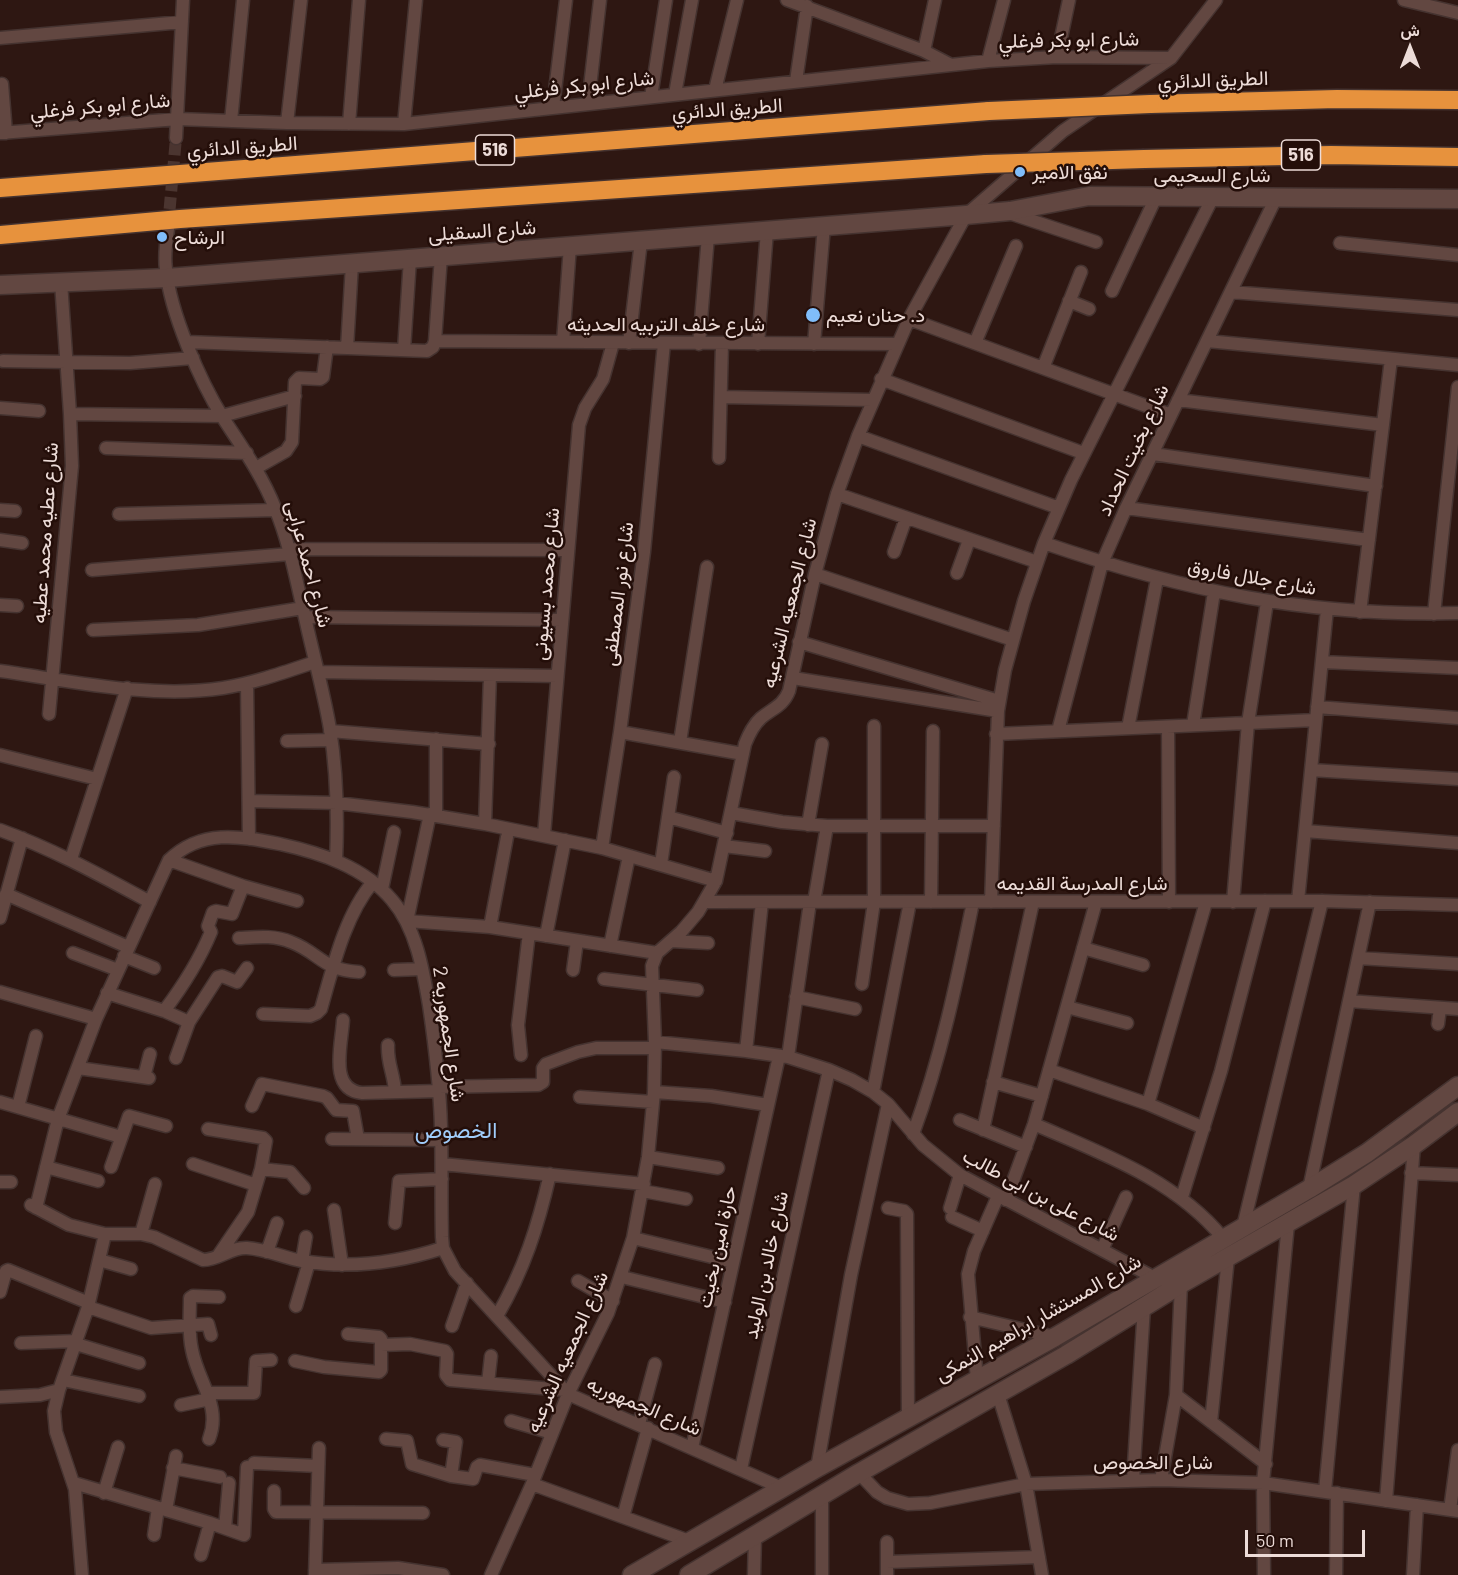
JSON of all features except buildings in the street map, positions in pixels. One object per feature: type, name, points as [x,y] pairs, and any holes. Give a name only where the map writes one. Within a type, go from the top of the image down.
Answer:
[{"type":"highway","name":"الطريق الدائري","points":[[0,188],[989,111],[1267,100],[1458,100]]},
{"type":"highway","name":"516","points":[[0,235],[180,219],[986,164],[1331,155],[1458,157]]},
{"type":"main road","name":"شارع السحيمى","points":[[966,215],[1005,212],[1089,196],[1458,199]]},
{"type":"main road","name":"شارع السقيلى","points":[[0,285],[167,278],[966,215]]},
{"type":"main road","name":"شارع المستشار ابراهيم النمكى","points":[[632,1575],[817,1468],[1055,1337],[1309,1189],[1367,1153],[1458,1086]]},
{"type":"main road","points":[[689,1575],[859,1473],[1066,1355],[1181,1284],[1354,1185],[1458,1112]]},
{"type":"main road","points":[[1055,1337],[1066,1355]]},
{"type":"street","points":[[176,138],[183,0]]},
{"type":"street","points":[[231,121],[243,0]]},
{"type":"street","points":[[287,123],[301,0]]},
{"type":"street","points":[[349,124],[359,0]]},
{"type":"street","points":[[404,124],[416,0]]},
{"type":"street","points":[[553,107],[566,0]]},
{"type":"street","points":[[588,104],[600,0]]},
{"type":"street","points":[[651,97],[666,0]]},
{"type":"street","points":[[675,94],[692,0]]},
{"type":"street","points":[[715,90],[737,0]]},
{"type":"street","points":[[788,0],[924,51],[952,65]]},
{"type":"street","points":[[924,51],[935,0]]},
{"type":"street","points":[[988,62],[1004,0]]},
{"type":"street","points":[[1057,57],[1070,0]]},
{"type":"street","name":"شارع الجمعيه الشرعيه","points":[[491,1575],[534,1479],[566,1392],[592,1348],[613,1301],[633,1238],[648,1157],[653,1097],[655,1045],[652,966],[657,953],[690,923],[706,902],[716,881],[745,744],[754,726],[786,700],[793,678],[815,574],[837,494],[872,400],[897,344],[966,215],[1063,131],[1171,58],[1216,0]]},
{"type":"street","points":[[1404,0],[1458,13]]},
{"type":"street","points":[[796,81],[807,6]]},
{"type":"street","points":[[0,38],[182,22]]},
{"type":"street","name":"شارع ابو بكر فرغلي","points":[[3,133],[178,118],[287,123],[404,124],[952,65],[1057,57],[1171,58]]},
{"type":"street","points":[[2,84],[3,133]]},
{"type":"street","points":[[1112,291],[1156,197]]},
{"type":"street","points":[[991,902],[996,734],[999,706],[1013,640],[1037,562],[1083,453],[1213,197]]},
{"type":"street","name":"شارع بخيت الحداد","points":[[1058,731],[1102,563],[1126,508],[1276,198]]},
{"type":"street","points":[[1005,212],[1096,242]]},
{"type":"street","points":[[814,344],[824,226]]},
{"type":"street","name":"شارع احمد عرابى","points":[[168,228],[165,260],[167,278],[186,342],[222,416],[256,468],[276,510],[289,552],[331,735],[337,803],[336,861]]},
{"type":"street","points":[[758,344],[767,231]]},
{"type":"street","points":[[699,344],[708,236]]},
{"type":"street","points":[[629,343],[640,241]]},
{"type":"street","points":[[1340,243],[1458,255]]},
{"type":"street","points":[[563,342],[570,246]]},
{"type":"street","points":[[975,343],[1016,246]]},
{"type":"street","points":[[186,342],[428,351],[433,347],[435,341],[441,256]]},
{"type":"street","points":[[404,350],[410,259]]},
{"type":"street","points":[[347,348],[352,264]]},
{"type":"street","points":[[1043,368],[1081,272]]},
{"type":"street","name":"شارع عطيه محمد عطيه","points":[[49,714],[71,492],[70,414],[61,282]]},
{"type":"street","points":[[1230,292],[1458,310]]},
{"type":"street","points":[[1069,301],[1089,309]]},
{"type":"street","points":[[909,319],[1171,415]]},
{"type":"street","name":"شارع خلف التربيه الحديثه","points":[[435,341],[897,344]]},
{"type":"street","points":[[1207,341],[1458,365]]},
{"type":"street","name":"شارع محمد بسيونى","points":[[544,835],[579,424],[585,408],[603,379],[613,343]]},
{"type":"street","name":"شارع نور المصطفى","points":[[602,849],[644,552],[664,343]]},
{"type":"street","points":[[720,458],[723,344]]},
{"type":"street","points":[[256,468],[290,447],[293,437],[297,379],[320,379],[324,376],[327,347]]},
{"type":"street","points":[[3,361],[130,363],[193,358]]},
{"type":"street","points":[[1360,612],[1391,359]]},
{"type":"street","points":[[881,379],[1083,453]]},
{"type":"street","points":[[1434,614],[1458,387]]},
{"type":"street","points":[[70,414],[222,416],[295,396]]},
{"type":"street","points":[[721,398],[872,400]]},
{"type":"street","points":[[1178,400],[1383,425]]},
{"type":"street","points":[[0,408],[39,411]]},
{"type":"street","points":[[858,436],[1059,508]]},
{"type":"street","points":[[106,448],[247,453]]},
{"type":"street","points":[[1152,454],[1376,486]]},
{"type":"street","points":[[837,494],[1037,562]]},
{"type":"street","points":[[1126,508],[1369,540]]},
{"type":"street","points":[[0,510],[15,511]]},
{"type":"street","points":[[119,514],[276,510]]},
{"type":"street","points":[[894,552],[906,518]]},
{"type":"street","points":[[0,540],[22,543]]},
{"type":"street","points":[[957,573],[969,540]]},
{"type":"street","name":"شارع جلال فاروق","points":[[1044,543],[1157,579],[1267,602],[1360,612],[1458,614]]},
{"type":"street","points":[[92,570],[289,552],[568,550]]},
{"type":"street","points":[[680,742],[707,567]]},
{"type":"street","points":[[815,574],[1013,640]]},
{"type":"street","points":[[1128,728],[1157,579]]},
{"type":"street","points":[[1193,726],[1214,592]]},
{"type":"street","points":[[1233,902],[1248,723],[1267,602]]},
{"type":"street","points":[[0,605],[17,606]]},
{"type":"street","points":[[1298,901],[1327,609]]},
{"type":"street","points":[[93,630],[198,625],[304,612],[562,620]]},
{"type":"street","points":[[799,642],[999,706]]},
{"type":"street","points":[[1322,662],[1458,668]]},
{"type":"street","points":[[0,671],[169,692],[247,684],[316,667],[557,676]]},
{"type":"street","points":[[485,824],[490,675]]},
{"type":"street","points":[[793,678],[999,706]]},
{"type":"street","points":[[247,684],[249,839]]},
{"type":"street","points":[[71,859],[126,688]]},
{"type":"street","points":[[1317,707],[1458,718]]},
{"type":"street","points":[[996,734],[1316,720]]},
{"type":"street","points":[[862,984],[874,902],[874,726]]},
{"type":"street","points":[[1168,727],[1169,902]]},
{"type":"street","points":[[931,902],[933,730]]},
{"type":"street","points":[[620,732],[743,754]]},
{"type":"street","points":[[287,741],[331,735],[436,739],[489,744]]},
{"type":"street","points":[[436,739],[433,815],[407,921],[490,927],[657,953]]},
{"type":"street","points":[[808,825],[822,744]]},
{"type":"street","points":[[0,756],[97,779]]},
{"type":"street","points":[[1311,770],[1458,780]]},
{"type":"street","points":[[661,864],[674,777]]},
{"type":"street","points":[[249,801],[337,803],[433,815],[544,835],[661,864],[716,881]]},
{"type":"street","points":[[731,813],[827,826],[994,826]]},
{"type":"street","points":[[668,817],[727,833]]},
{"type":"street","name":"حارة امين بخيت","points":[[693,1448],[768,1105],[783,1056],[796,998],[827,826]]},
{"type":"street","points":[[0,830],[71,859],[150,902]]},
{"type":"street","points":[[1305,831],[1458,843]]},
{"type":"street","points":[[263,1014],[310,1016],[321,1009],[333,968],[359,898],[377,885],[394,832]]},
{"type":"street","name":"شارع الجمهوريه 2","points":[[169,860],[192,843],[221,837],[249,839],[294,847],[336,861],[362,873],[400,909],[407,921],[422,969],[431,1018],[442,1140],[443,1248]]},
{"type":"street","points":[[490,927],[507,837]]},
{"type":"street","points":[[0,917],[22,838]]},
{"type":"street","points":[[546,936],[565,840]]},
{"type":"street","points":[[724,846],[765,851]]},
{"type":"street","points":[[610,946],[629,856]]},
{"type":"street","points":[[297,901],[243,886],[169,860],[96,1019],[58,1119],[33,1207],[69,1225],[105,1234],[141,1234],[166,1241],[196,1258],[210,1260],[238,1249],[342,1265],[389,1262],[417,1257],[443,1248]]},
{"type":"street","points":[[164,1011],[192,971],[210,933],[208,926],[213,912],[232,914],[243,886]]},
{"type":"street","points":[[6,894],[126,951],[154,968]]},
{"type":"street","points":[[1182,1197],[1233,1026],[1265,901]]},
{"type":"street","points":[[1243,1227],[1322,901]]},
{"type":"street","name":"شارع المدرسة القديمه","points":[[706,902],[1322,901],[1458,905]]},
{"type":"street","points":[[746,1051],[762,902]]},
{"type":"street","points":[[873,1092],[910,902]]},
{"type":"street","points":[[913,1134],[927,1097],[945,1032],[973,902]]},
{"type":"street","points":[[983,1130],[1033,902]]},
{"type":"street","points":[[977,1380],[970,1317],[968,1274],[970,1263],[983,1231],[1002,1198],[1026,1146],[1034,1124],[1096,902]]},
{"type":"street","points":[[1148,1104],[1206,902]]},
{"type":"street","points":[[1309,1189],[1370,902]]},
{"type":"street","points":[[521,1055],[518,1025],[529,933]]},
{"type":"street","points":[[239,938],[268,937],[292,942],[333,968],[359,972]]},
{"type":"street","points":[[574,970],[577,941]]},
{"type":"street","points":[[670,941],[708,943]]},
{"type":"street","points":[[1083,948],[1143,965]]},
{"type":"street","points":[[73,953],[117,970]]},
{"type":"street","points":[[1358,958],[1458,964]]},
{"type":"street","points":[[176,1058],[189,1022],[218,977],[222,976],[237,982],[247,968]]},
{"type":"street","points":[[394,970],[422,969]]},
{"type":"street","points":[[604,980],[697,990]]},
{"type":"street","points":[[0,992],[96,1019]]},
{"type":"street","points":[[107,993],[164,1011],[189,1022]]},
{"type":"street","points":[[796,998],[855,1009]]},
{"type":"street","points":[[1349,1001],[1458,1009]]},
{"type":"street","points":[[1067,1007],[1127,1023]]},
{"type":"street","points":[[1438,1024],[1440,1008]]},
{"type":"street","points":[[343,1020],[340,1068],[343,1084],[355,1092],[439,1089]]},
{"type":"street","points":[[18,1107],[36,1036]]},
{"type":"street","points":[[388,1045],[388,1063],[394,1077],[395,1092]]},
{"type":"street","name":"شارع على بن ابى طالب","points":[[439,1089],[538,1085],[543,1082],[543,1068],[546,1064],[578,1052],[605,1047],[655,1045],[746,1051],[783,1056],[829,1070],[873,1092],[888,1104],[935,1156],[960,1175],[1155,1278]]},
{"type":"street","points":[[78,1068],[147,1078],[150,1054]]},
{"type":"street","name":"شارع خالد بن الوليد","points":[[741,1469],[829,1070]]},
{"type":"street","points":[[1049,1070],[1148,1104],[1204,1128]]},
{"type":"street","points":[[993,1082],[1042,1096]]},
{"type":"street","points":[[252,1106],[262,1084],[323,1096],[336,1110],[353,1111],[358,1139]]},
{"type":"street","points":[[580,1096],[711,1096],[768,1105]]},
{"type":"street","points":[[0,1102],[120,1137]]},
{"type":"street","points":[[817,1468],[851,1275],[888,1104]]},
{"type":"street","points":[[111,1167],[129,1116],[166,1126]]},
{"type":"street","points":[[960,1120],[1026,1146]]},
{"type":"street","points":[[1034,1124],[1146,1175],[1182,1197],[1209,1221],[1223,1238]]},
{"type":"street","points":[[207,1129],[265,1139],[261,1168],[248,1212],[217,1258]]},
{"type":"street","points":[[332,1138],[442,1140]]},
{"type":"street","points":[[1386,1501],[1414,1145]]},
{"type":"street","points":[[648,1157],[718,1168]]},
{"type":"street","points":[[193,1164],[256,1185]]},
{"type":"street","points":[[442,1164],[550,1174],[643,1187],[686,1199]]},
{"type":"street","points":[[46,1167],[98,1180]]},
{"type":"street","points":[[261,1168],[290,1172],[304,1188]]},
{"type":"street","points":[[1411,1173],[1458,1175]]},
{"type":"street","points":[[497,1316],[515,1285],[526,1258],[536,1231],[550,1174]]},
{"type":"street","points":[[960,1175],[951,1213],[983,1231]]},
{"type":"street","points":[[395,1223],[399,1181],[442,1179]]},
{"type":"street","points":[[141,1234],[155,1184]]},
{"type":"street","points":[[1336,1575],[1331,1492],[1354,1185]]},
{"type":"street","points":[[1102,1250],[1126,1197]]},
{"type":"street","points":[[888,1208],[904,1211],[907,1214],[908,1418]]},
{"type":"street","points":[[334,1210],[342,1265]]},
{"type":"street","points":[[267,1252],[277,1223]]},
{"type":"street","points":[[1264,1575],[1263,1483],[1288,1224]]},
{"type":"street","points":[[82,1575],[74,1483],[56,1432],[54,1411],[88,1305],[105,1234]]},
{"type":"street","points":[[296,1306],[305,1261],[306,1237]]},
{"type":"street","points":[[633,1238],[733,1262]]},
{"type":"street","name":"شارع الجمهوريه","points":[[443,1248],[455,1271],[566,1392],[783,1488]]},
{"type":"street","points":[[1211,1422],[1228,1258]]},
{"type":"street","points":[[99,1260],[131,1269]]},
{"type":"street","points":[[0,1292],[8,1270],[88,1305],[151,1328],[209,1324],[211,1335]]},
{"type":"street","points":[[622,1277],[724,1302]]},
{"type":"street","points":[[578,1281],[613,1301]]},
{"type":"street","points":[[452,1326],[466,1283]]},
{"type":"street","points":[[1161,1480],[1176,1395],[1181,1284]]},
{"type":"street","points":[[209,1440],[214,1419],[209,1396],[192,1352],[191,1297],[219,1297]]},
{"type":"street","points":[[1133,1480],[1144,1307]]},
{"type":"street","points":[[970,1317],[1055,1337]]},
{"type":"street","points":[[295,1361],[324,1367],[379,1372],[381,1370],[381,1339],[348,1334]]},
{"type":"street","points":[[21,1342],[77,1343],[138,1363]]},
{"type":"street","points":[[381,1345],[410,1344],[445,1351],[447,1378],[566,1392]]},
{"type":"street","points":[[488,1383],[491,1356]]},
{"type":"street","points":[[181,1406],[209,1396],[253,1394],[256,1390],[256,1361],[271,1360]]},
{"type":"street","points":[[623,1517],[644,1426],[655,1364]]},
{"type":"street","points":[[0,1397],[40,1395],[61,1385],[139,1396]]},
{"type":"street","points":[[998,1394],[1026,1484],[1042,1575]]},
{"type":"street","points":[[1176,1395],[1266,1464]]},
{"type":"street","points":[[511,1421],[552,1433]]},
{"type":"street","points":[[386,1440],[407,1441],[412,1464],[451,1476],[473,1479],[480,1465],[534,1479],[689,1542]]},
{"type":"street","points":[[443,1440],[456,1442],[451,1476]]},
{"type":"street","points":[[104,1493],[118,1447]]},
{"type":"street","points":[[319,1448],[315,1572],[398,1568],[443,1575]]},
{"type":"street","points":[[1454,1510],[1458,1450]]},
{"type":"street","points":[[154,1535],[175,1462],[224,1480],[225,1528]]},
{"type":"street","points":[[74,1483],[210,1523],[242,1535],[246,1532],[250,1465],[318,1466]]},
{"type":"street","name":"شارع الخصوص","points":[[859,1473],[877,1492],[887,1498],[908,1504],[930,1503],[1026,1484],[1161,1480],[1263,1483],[1454,1510]]},
{"type":"street","points":[[274,1491],[275,1512],[423,1513]]},
{"type":"street","points":[[822,1495],[822,1575]]},
{"type":"street","points":[[1413,1575],[1417,1505]]},
{"type":"street","points":[[201,1555],[210,1523]]},
{"type":"street","points":[[754,1575],[755,1536]]},
{"type":"street","points":[[887,1542],[887,1575]]},
{"type":"street","points":[[887,1562],[1039,1557]]},
{"type":"tunnel","points":[[168,227],[176,138]]},
{"type":"place","name":"نفق الامير","points":[[1020,172]]},
{"type":"place","name":"الرشاح","points":[[162,237]]},
{"type":"place","name":"د. حنان نعيم","points":[[813,315]]},
{"type":"district","name":"الخصوص","points":[[456,1131]]}]
